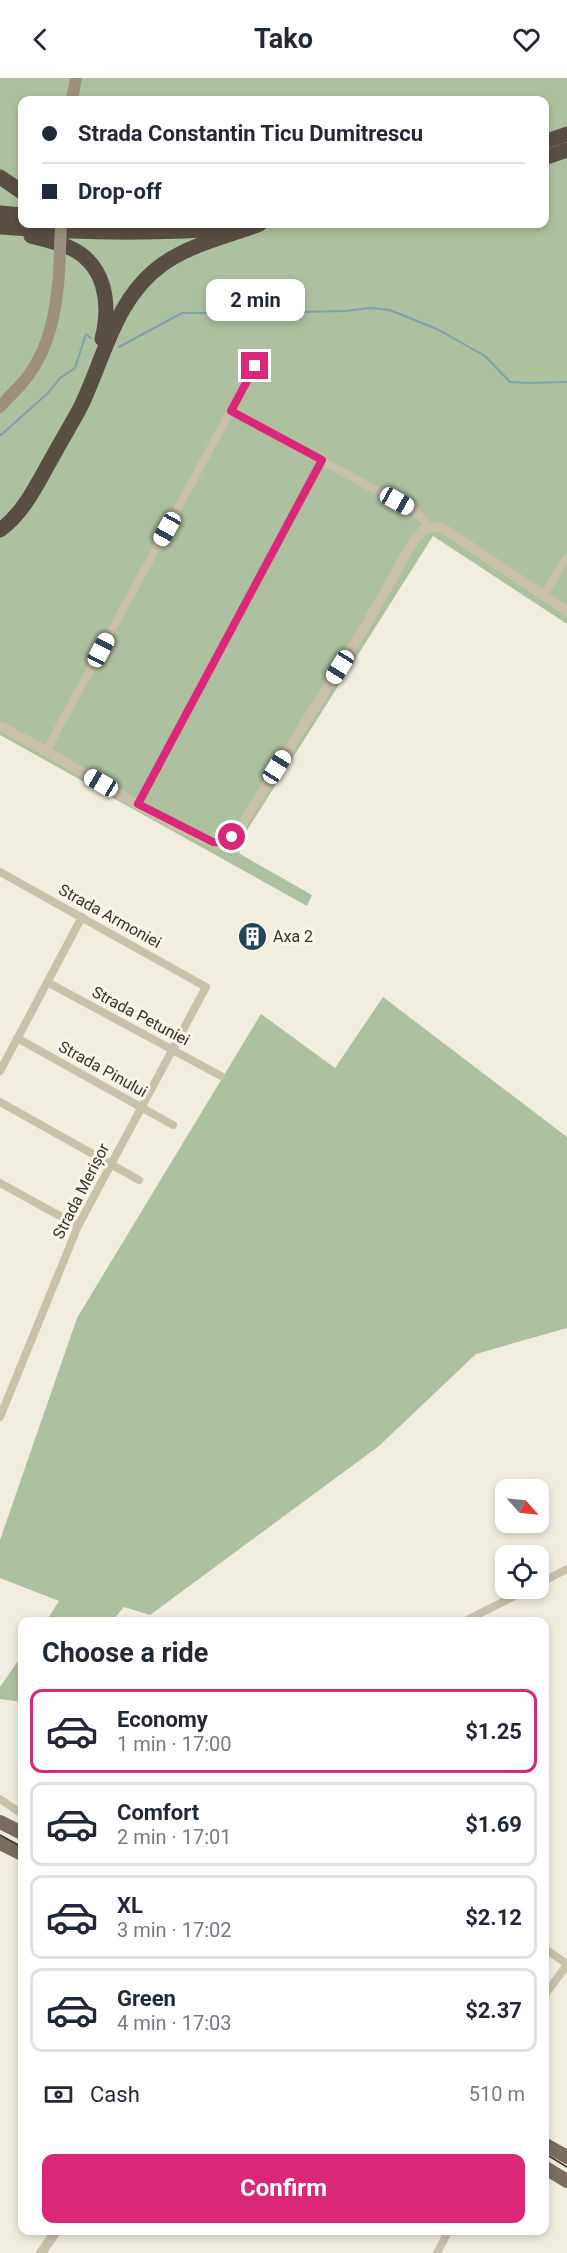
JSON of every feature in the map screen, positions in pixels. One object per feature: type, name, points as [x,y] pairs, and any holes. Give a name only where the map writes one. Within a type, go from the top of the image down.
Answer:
[{"type":"highway","points":[[549,140],[567,134]]},
{"type":"highway","points":[[549,156],[567,150]]},
{"type":"highway","points":[[0,177],[18,189]]},
{"type":"highway","points":[[0,213],[18,214]]},
{"type":"highway","points":[[0,228],[128,232],[216,228]]},
{"type":"highway","points":[[0,228],[68,247],[84,257],[98,274],[105,289],[107,311],[104,335],[94,374]]},
{"type":"highway","points":[[0,530],[23,506],[55,451],[82,404],[120,314],[144,280],[181,253],[253,228]]},
{"type":"highway","points":[[0,519],[18,501],[55,451]]},
{"type":"main road","points":[[73,96],[76,78]]},
{"type":"main road","points":[[1,405],[28,376],[43,349],[53,321],[59,275],[61,228]]},
{"type":"main road","points":[[0,1822],[18,1831]]},
{"type":"main road","points":[[0,1844],[18,1852]]},
{"type":"main road","points":[[549,2147],[567,2157]]},
{"type":"main road","points":[[549,2170],[567,2181]]},
{"type":"street","points":[[46,751],[255,366]]},
{"type":"street","points":[[231,411],[416,512],[429,526],[440,527],[447,531],[567,611]]},
{"type":"street","points":[[138,804],[322,460]]},
{"type":"street","points":[[0,726],[138,804],[213,842],[223,843],[232,837],[246,818],[365,627],[414,540],[429,526]]},
{"type":"street","points":[[543,596],[567,557]]},
{"type":"street","name":"Strada Armoniei","points":[[0,872],[206,987]]},
{"type":"street","points":[[0,1071],[82,917]]},
{"type":"street","name":"Strada Petuniei","points":[[47,982],[221,1076]]},
{"type":"street","name":"Strada Merișor","points":[[0,1417],[78,1226],[206,987]]},
{"type":"street","name":"Strada Pinului","points":[[17,1038],[173,1125]]},
{"type":"street","points":[[0,1102],[139,1180]]},
{"type":"street","points":[[0,1183],[78,1226]]},
{"type":"street","points":[[549,1578],[567,1569]]},
{"type":"street","points":[[473,1617],[508,1599]]},
{"type":"street","points":[[0,1799],[18,1811]]},
{"type":"street","points":[[549,1951],[567,1964],[549,1989]]},
{"type":"street","points":[[41,2253],[54,2235]]},
{"type":"street","points":[[437,2253],[446,2235]]},
{"type":"green space","points":[[0,78],[567,78],[567,624],[433,536],[244,835],[238,848],[240,854],[312,895],[307,906],[0,735]]},
{"type":"green space","points":[[383,997],[567,1137],[567,1328],[476,1354],[379,1446],[150,1615],[124,1607],[115,1617],[49,1617],[59,1601],[0,1578],[0,1540],[77,1318],[261,1014],[335,1068]]},
{"type":"green space","points":[[18,1661],[18,1701],[0,1699],[0,1687]]},
{"type":"waterway","points":[[119,347],[182,313],[223,313],[250,304],[301,312],[370,308],[390,310],[439,330],[485,356],[510,382],[567,382]]},
{"type":"waterway","points":[[0,434],[49,392],[60,378],[75,368],[86,334],[91,338]]},
{"type":"tram line","points":[[0,1835],[18,1845]]},
{"type":"tram line","points":[[549,2156],[567,2167]]},
{"type":"place","name":"Axa 2","points":[[252,936]]},
{"type":"route","points":[[232,837],[223,843],[201,838],[138,804],[322,460],[231,411],[255,366]]}]
